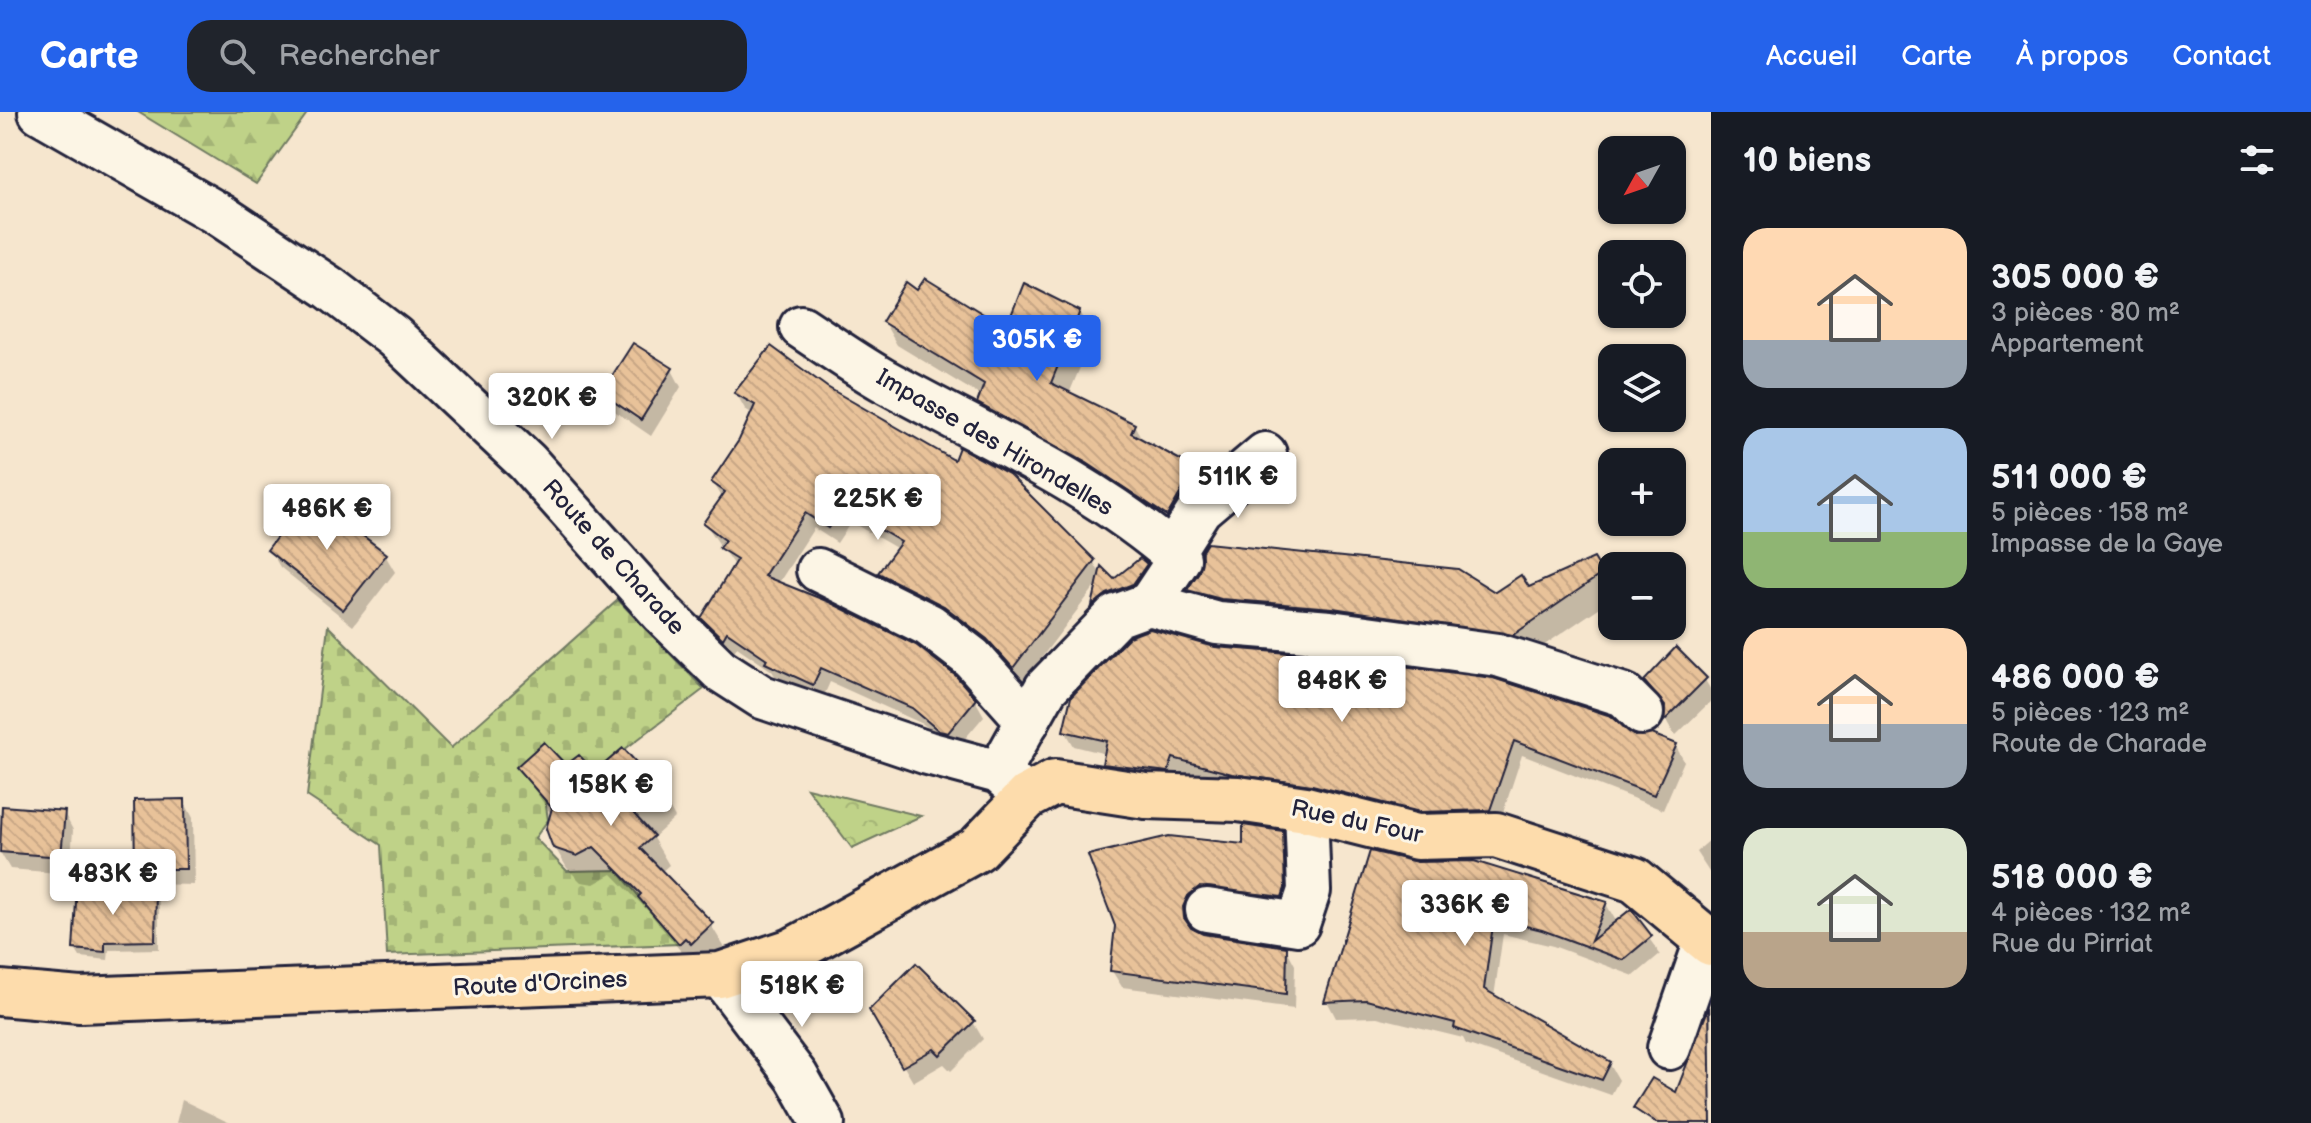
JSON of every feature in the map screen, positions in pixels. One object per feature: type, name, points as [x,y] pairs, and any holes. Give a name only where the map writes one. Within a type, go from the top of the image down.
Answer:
[{"type":"main road","name":"Rue du Four","points":[[1013,785],[1055,782],[1146,796],[1238,799],[1306,809],[1417,837],[1496,835],[1635,880],[1709,940]]},
{"type":"main road","name":"Route d'Orcines","points":[[0,993],[80,1000],[720,975],[792,951],[977,849],[1013,785]]},
{"type":"street","name":"Route de Charade","points":[[40,112],[220,215],[330,288],[394,337],[527,462],[662,613],[720,670],[762,697],[1013,785]]},
{"type":"street","name":"Impasse des Hirondelles","points":[[801,327],[881,378],[1048,468],[1141,526],[1172,553]]},
{"type":"street","points":[[1149,604],[1179,559],[1172,553],[1200,509],[1265,454]]},
{"type":"street","points":[[818,570],[929,625],[972,658],[1028,721]]},
{"type":"street","points":[[1013,785],[1028,721],[1046,688],[1116,616],[1149,604],[1217,623],[1330,632],[1498,655],[1624,695],[1642,713]]},
{"type":"street","points":[[1207,910],[1298,924],[1309,891],[1306,809]]},
{"type":"street","points":[[1669,1048],[1709,940]]},
{"type":"street","points":[[720,975],[797,1077],[823,1123]]},
{"type":"green space","points":[[138,112],[308,112],[256,184]]},
{"type":"green space","points":[[618,600],[704,689],[595,772],[566,765],[544,742],[518,769],[544,791],[548,820],[535,838],[567,871],[617,870],[679,944],[387,955],[381,845],[307,796],[328,626],[451,748]]},
{"type":"green space","points":[[807,788],[921,816],[852,848]]},
{"type":"building","points":[[925,278],[1006,328],[1024,283],[1080,311],[1051,383],[1135,424],[1131,433],[1195,468],[1167,516],[1087,463],[977,403],[984,384],[882,322],[906,282],[917,290]]},
{"type":"building","points":[[633,343],[673,368],[641,420],[601,393]]},
{"type":"building","points":[[771,346],[827,387],[954,460],[959,447],[1009,474],[1095,560],[1013,668],[987,639],[944,606],[878,573],[901,542],[842,507],[828,528],[805,513],[764,576],[829,602],[916,645],[956,676],[976,699],[948,733],[939,731],[912,708],[821,668],[813,685],[765,663],[767,659],[727,632],[723,639],[701,618],[737,559],[719,548],[725,540],[703,523],[725,492],[711,482],[739,440],[755,405],[734,393]]},
{"type":"building","points":[[309,495],[387,554],[343,610],[267,550]]},
{"type":"building","points":[[1207,543],[1458,569],[1495,592],[1521,575],[1529,587],[1594,558],[1598,565],[1598,576],[1513,635],[1333,608],[1221,599],[1187,590],[1199,572],[1202,551]]},
{"type":"building","points":[[1140,558],[1147,564],[1133,584],[1107,594],[1092,606],[1101,566],[1114,579]]},
{"type":"building","points":[[1150,629],[1215,647],[1327,656],[1493,678],[1611,716],[1635,736],[1652,734],[1677,744],[1654,795],[1514,741],[1490,810],[1420,812],[1312,785],[1232,774],[1173,758],[1168,772],[1102,764],[1107,741],[1063,731],[1071,697],[1129,637]]},
{"type":"building","points":[[1676,647],[1707,678],[1664,721],[1665,706],[1644,681]]},
{"type":"building","points":[[544,742],[566,765],[579,755],[595,772],[623,748],[660,788],[633,813],[654,836],[640,848],[713,923],[691,944],[685,938],[679,944],[638,897],[641,894],[594,847],[577,856],[553,848],[546,829],[552,808],[516,767]]},
{"type":"building","points":[[185,799],[186,869],[135,869],[134,800]]},
{"type":"building","points":[[2,806],[65,811],[61,857],[0,852]]},
{"type":"building","points":[[1243,825],[1283,831],[1285,888],[1282,897],[1199,887],[1188,896],[1183,907],[1184,918],[1191,928],[1203,934],[1287,947],[1286,994],[1110,971],[1115,926],[1088,855],[1169,836],[1243,844]]},
{"type":"building","points":[[1370,851],[1417,862],[1474,861],[1607,902],[1591,941],[1631,909],[1652,936],[1623,960],[1542,930],[1494,918],[1484,989],[1611,1062],[1602,1080],[1454,1028],[1455,1023],[1366,1000],[1324,1002]]},
{"type":"building","points":[[77,886],[156,890],[155,941],[105,942],[105,952],[73,949]]},
{"type":"building","points":[[916,963],[975,1021],[940,1055],[934,1049],[902,1067],[869,1010]]},
{"type":"building","points":[[1709,1007],[1711,1123],[1656,1123],[1633,1108],[1652,1078],[1676,1092]]}]
